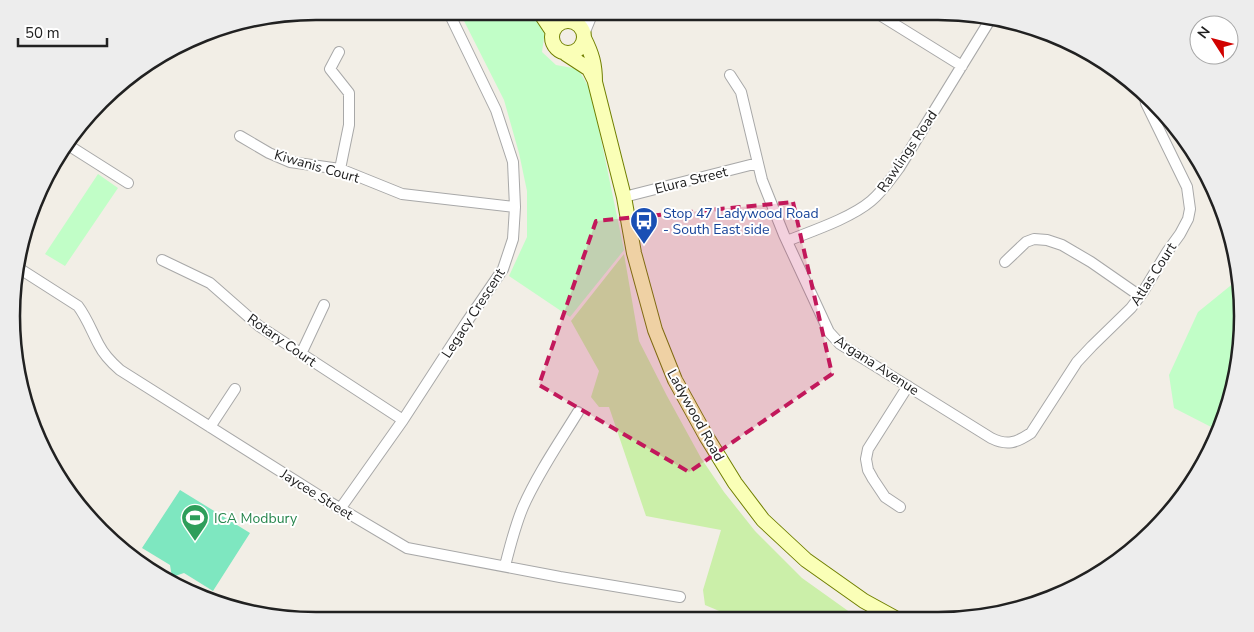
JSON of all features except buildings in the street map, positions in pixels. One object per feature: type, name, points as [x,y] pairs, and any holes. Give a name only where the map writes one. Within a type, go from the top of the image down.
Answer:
[{"type":"street","name":"Legacy Crescent","points":[[340,508],[403,420],[503,269],[513,239],[515,207],[513,162],[496,110],[452,20]]},
{"type":"street","points":[[544,20],[552,32],[553,44],[560,52],[566,54],[571,54],[581,48],[590,20]]},
{"type":"street","points":[[888,20],[962,66]]},
{"type":"street","points":[[552,32],[560,23],[568,21],[577,24],[583,30],[584,36]]},
{"type":"street","name":"Rawlings Road","points":[[787,241],[843,218],[872,201],[898,168],[987,25]]},
{"type":"street","name":"Ladywood Road","points":[[584,36],[592,54],[596,82],[624,197],[634,253],[655,330],[675,380],[735,483],[763,520],[806,560],[864,601],[884,612]]},
{"type":"street","points":[[339,52],[330,69],[348,93],[349,125],[340,170]]},
{"type":"street","name":"Ladywood Road","points":[[566,54],[589,69],[596,82]]},
{"type":"street","name":"Argana Avenue","points":[[730,75],[741,92],[762,180],[787,241],[833,338],[991,438],[1009,443]]},
{"type":"street","name":"Atlas Court","points":[[1009,443],[1020,440],[1031,433],[1077,362],[1131,308],[1180,234],[1188,218],[1190,210],[1187,187],[1149,109]]},
{"type":"street","name":"Kiwanis Court","points":[[240,136],[269,153],[290,162],[340,170],[402,194],[515,207]]},
{"type":"street","points":[[73,148],[128,182]]},
{"type":"street","name":"Elura Street","points":[[624,197],[758,163]]},
{"type":"street","points":[[1005,262],[1026,242],[1034,239],[1047,240],[1069,249],[1140,296]]},
{"type":"street","name":"Rotary Court","points":[[162,260],[210,283],[259,326],[403,420]]},
{"type":"street","name":"Jaycee Street","points":[[24,271],[78,306],[104,353],[120,370],[407,548],[680,597]]},
{"type":"street","points":[[302,354],[324,305]]},
{"type":"street","points":[[900,507],[885,497],[868,470],[866,459],[868,449],[908,386]]},
{"type":"street","points":[[210,427],[235,389]]},
{"type":"street","points":[[505,566],[522,508],[533,486],[578,412]]},
{"type":"highlighted area","points":[[793,202],[832,374],[689,472],[539,385],[596,221]]},
{"type":"green space","points":[[464,20],[536,20],[545,31],[542,52],[556,65],[578,69],[591,91],[624,250],[570,317],[509,276],[527,237],[527,191],[519,153],[504,100]]},
{"type":"green space","points":[[98,174],[118,188],[65,266],[45,254]]},
{"type":"green space","points":[[624,254],[639,341],[701,458],[724,492],[755,531],[802,578],[850,612],[722,612],[705,605],[703,590],[721,530],[646,516],[609,407],[599,407],[591,397],[599,371],[571,321]]},
{"type":"green space","points":[[1232,285],[1234,316],[1231,355],[1224,393],[1212,427],[1174,408],[1169,375],[1198,312]]},
{"type":"green space","name":"ICA Modbury","points":[[180,490],[250,533],[213,591],[184,573],[175,576],[171,574],[170,565],[142,548]]},
{"type":"place","name":"Stop 47 Ladywood Road - South East side","points":[[644,245]]},
{"type":"place","name":"ICA Modbury","points":[[195,542]]}]
